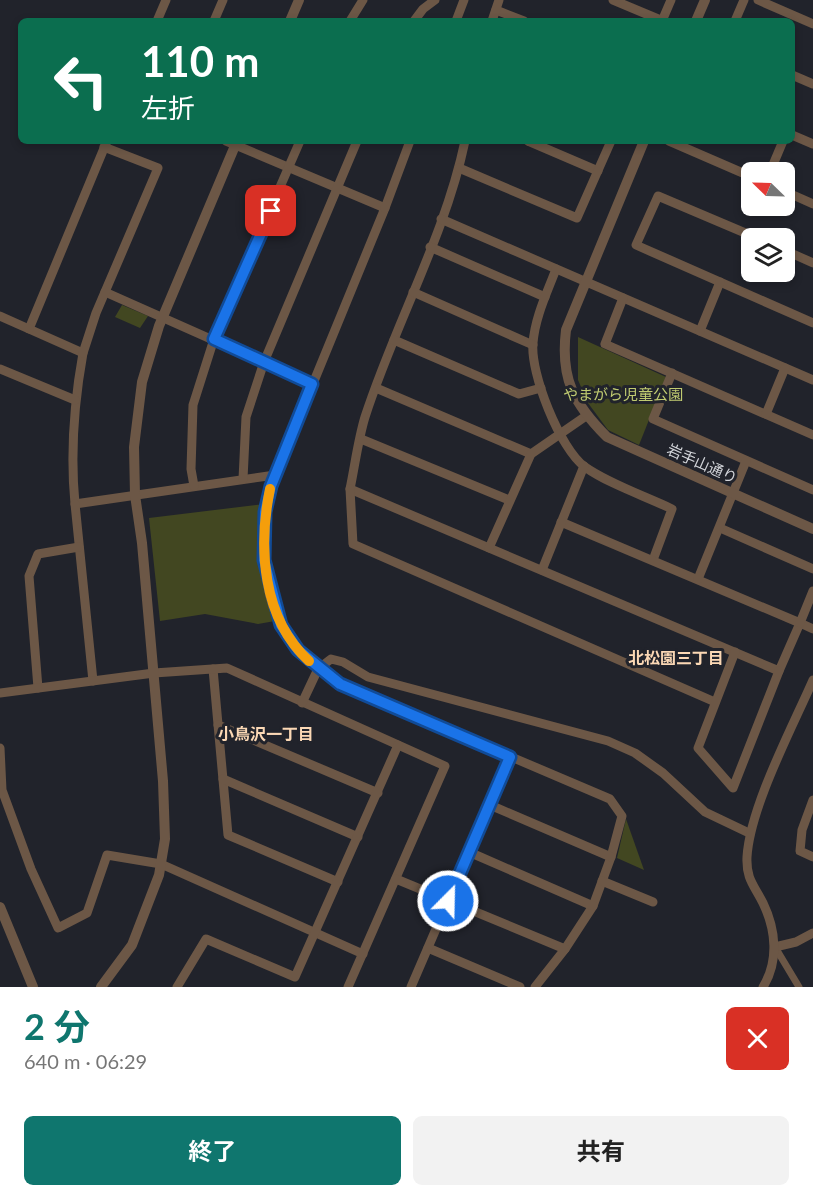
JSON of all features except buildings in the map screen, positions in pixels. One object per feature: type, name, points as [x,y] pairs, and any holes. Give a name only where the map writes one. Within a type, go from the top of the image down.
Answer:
[{"type":"street","points":[[158,18],[166,0]]},
{"type":"street","points":[[215,18],[223,0]]},
{"type":"street","points":[[291,18],[299,0]]},
{"type":"street","points":[[352,18],[363,0]]},
{"type":"street","points":[[416,18],[423,9],[435,0]]},
{"type":"street","points":[[457,18],[464,0]]},
{"type":"street","points":[[613,0],[655,18]]},
{"type":"street","points":[[663,18],[671,0]]},
{"type":"street","points":[[697,18],[705,0]]},
{"type":"street","points":[[736,18],[744,0]]},
{"type":"street","points":[[758,0],[813,24]]},
{"type":"street","points":[[497,5],[519,18]]},
{"type":"street","points":[[795,76],[813,84]]},
{"type":"street","points":[[795,136],[813,144]]},
{"type":"street","points":[[29,329],[105,144],[158,168],[105,292],[83,353],[75,400],[72,469],[93,681]]},
{"type":"street","points":[[100,987],[132,945],[150,903],[165,839],[164,792],[135,495],[134,447],[142,382],[162,318],[232,144]]},
{"type":"street","points":[[237,144],[385,208]]},
{"type":"street","points":[[194,486],[191,469],[193,405],[214,339],[299,144]]},
{"type":"street","points":[[243,479],[246,417],[264,362],[356,144]]},
{"type":"street","points":[[409,144],[385,208],[275,475],[265,512],[264,560],[281,625],[298,650],[318,669],[340,684],[610,799],[622,816],[611,857],[593,906],[565,949],[535,987]]},
{"type":"street","points":[[464,144],[459,168],[441,219],[364,418],[350,489],[353,544],[715,702]]},
{"type":"street","points":[[535,144],[598,171]]},
{"type":"street","points":[[459,168],[577,218],[610,144]]},
{"type":"street","name":"岩手山通り","points":[[643,144],[566,330],[563,354],[574,397],[586,416],[607,437],[813,529]]},
{"type":"street","points":[[676,144],[741,172]]},
{"type":"street","points":[[774,162],[782,144]]},
{"type":"street","points":[[741,231],[658,196],[636,245],[813,323]]},
{"type":"street","points":[[795,196],[813,204]]},
{"type":"street","points":[[441,219],[813,380]]},
{"type":"street","points":[[430,247],[546,297]]},
{"type":"street","points":[[795,255],[813,262]]},
{"type":"street","points":[[556,269],[532,345],[541,388],[560,435],[584,466],[672,509],[653,560]]},
{"type":"street","points":[[700,331],[720,282]]},
{"type":"street","points":[[105,292],[312,384]]},
{"type":"street","points":[[413,292],[532,345]]},
{"type":"street","points":[[623,298],[605,344],[813,435]]},
{"type":"street","points":[[0,316],[83,353]]},
{"type":"street","points":[[394,340],[519,394],[541,388]]},
{"type":"street","points":[[766,414],[785,368]]},
{"type":"street","points":[[0,369],[75,400]]},
{"type":"street","points":[[672,373],[653,419],[813,490]]},
{"type":"street","points":[[376,388],[531,454]]},
{"type":"street","points":[[489,548],[531,454],[586,416]]},
{"type":"street","points":[[361,439],[509,500]]},
{"type":"street","points":[[698,579],[746,460]]},
{"type":"street","points":[[542,570],[584,466]]},
{"type":"street","points":[[75,504],[275,475]]},
{"type":"street","points":[[350,489],[779,671]]},
{"type":"street","points":[[561,522],[813,628]]},
{"type":"street","points":[[720,528],[813,569]]},
{"type":"street","points":[[38,688],[29,576],[38,554],[79,547]]},
{"type":"street","points":[[735,652],[698,748],[733,788],[813,591]]},
{"type":"street","points":[[302,703],[318,669],[331,659],[343,662],[368,677],[608,741],[635,753],[663,773],[705,812],[749,833]]},
{"type":"street","points":[[0,693],[153,673],[227,668],[445,766],[348,987]]},
{"type":"street","points":[[213,669],[228,835],[338,882]]},
{"type":"street","points":[[799,987],[775,947],[764,904],[748,878],[749,833],[812,683]]},
{"type":"street","points":[[218,725],[378,793]]},
{"type":"street","points":[[291,987],[398,745]]},
{"type":"street","points":[[0,748],[2,790],[31,869],[58,928],[87,913],[108,855],[160,864],[363,954]]},
{"type":"street","points":[[411,987],[510,757]]},
{"type":"street","points":[[223,780],[358,837]]},
{"type":"street","points":[[813,800],[802,830],[800,851],[813,857]]},
{"type":"street","points":[[490,805],[611,857]]},
{"type":"street","points":[[469,852],[593,906]]},
{"type":"street","points":[[396,879],[565,949]]},
{"type":"street","points":[[602,880],[653,902]]},
{"type":"street","points":[[0,908],[33,987]]},
{"type":"street","points":[[775,947],[796,942],[813,933]]},
{"type":"street","points":[[177,987],[206,939],[295,977]]},
{"type":"street","points":[[763,987],[772,967],[775,947]]},
{"type":"street","points":[[428,948],[520,987]]},
{"type":"green space","points":[[122,305],[148,316],[140,328],[115,317]]},
{"type":"green space","name":"やまがら児童公園","points":[[578,337],[666,377],[639,445],[608,430],[588,403],[578,380]]},
{"type":"green space","points":[[264,504],[261,567],[275,621],[258,624],[205,614],[160,621],[149,518]]},
{"type":"green space","points":[[626,819],[644,870],[617,858]]},
{"type":"slow traffic","points":[[270,489],[265,512],[264,560],[272,598],[281,625],[298,650],[309,661]]},
{"type":"district","name":"北松園三丁目","points":[[676,658]]},
{"type":"district","name":"小鳥沢一丁目","points":[[266,734]]},
{"type":"route","points":[[271,211],[214,339],[312,384],[271,486],[265,512],[264,560],[272,598],[281,625],[298,650],[318,669],[340,684],[510,757],[448,901]]}]
